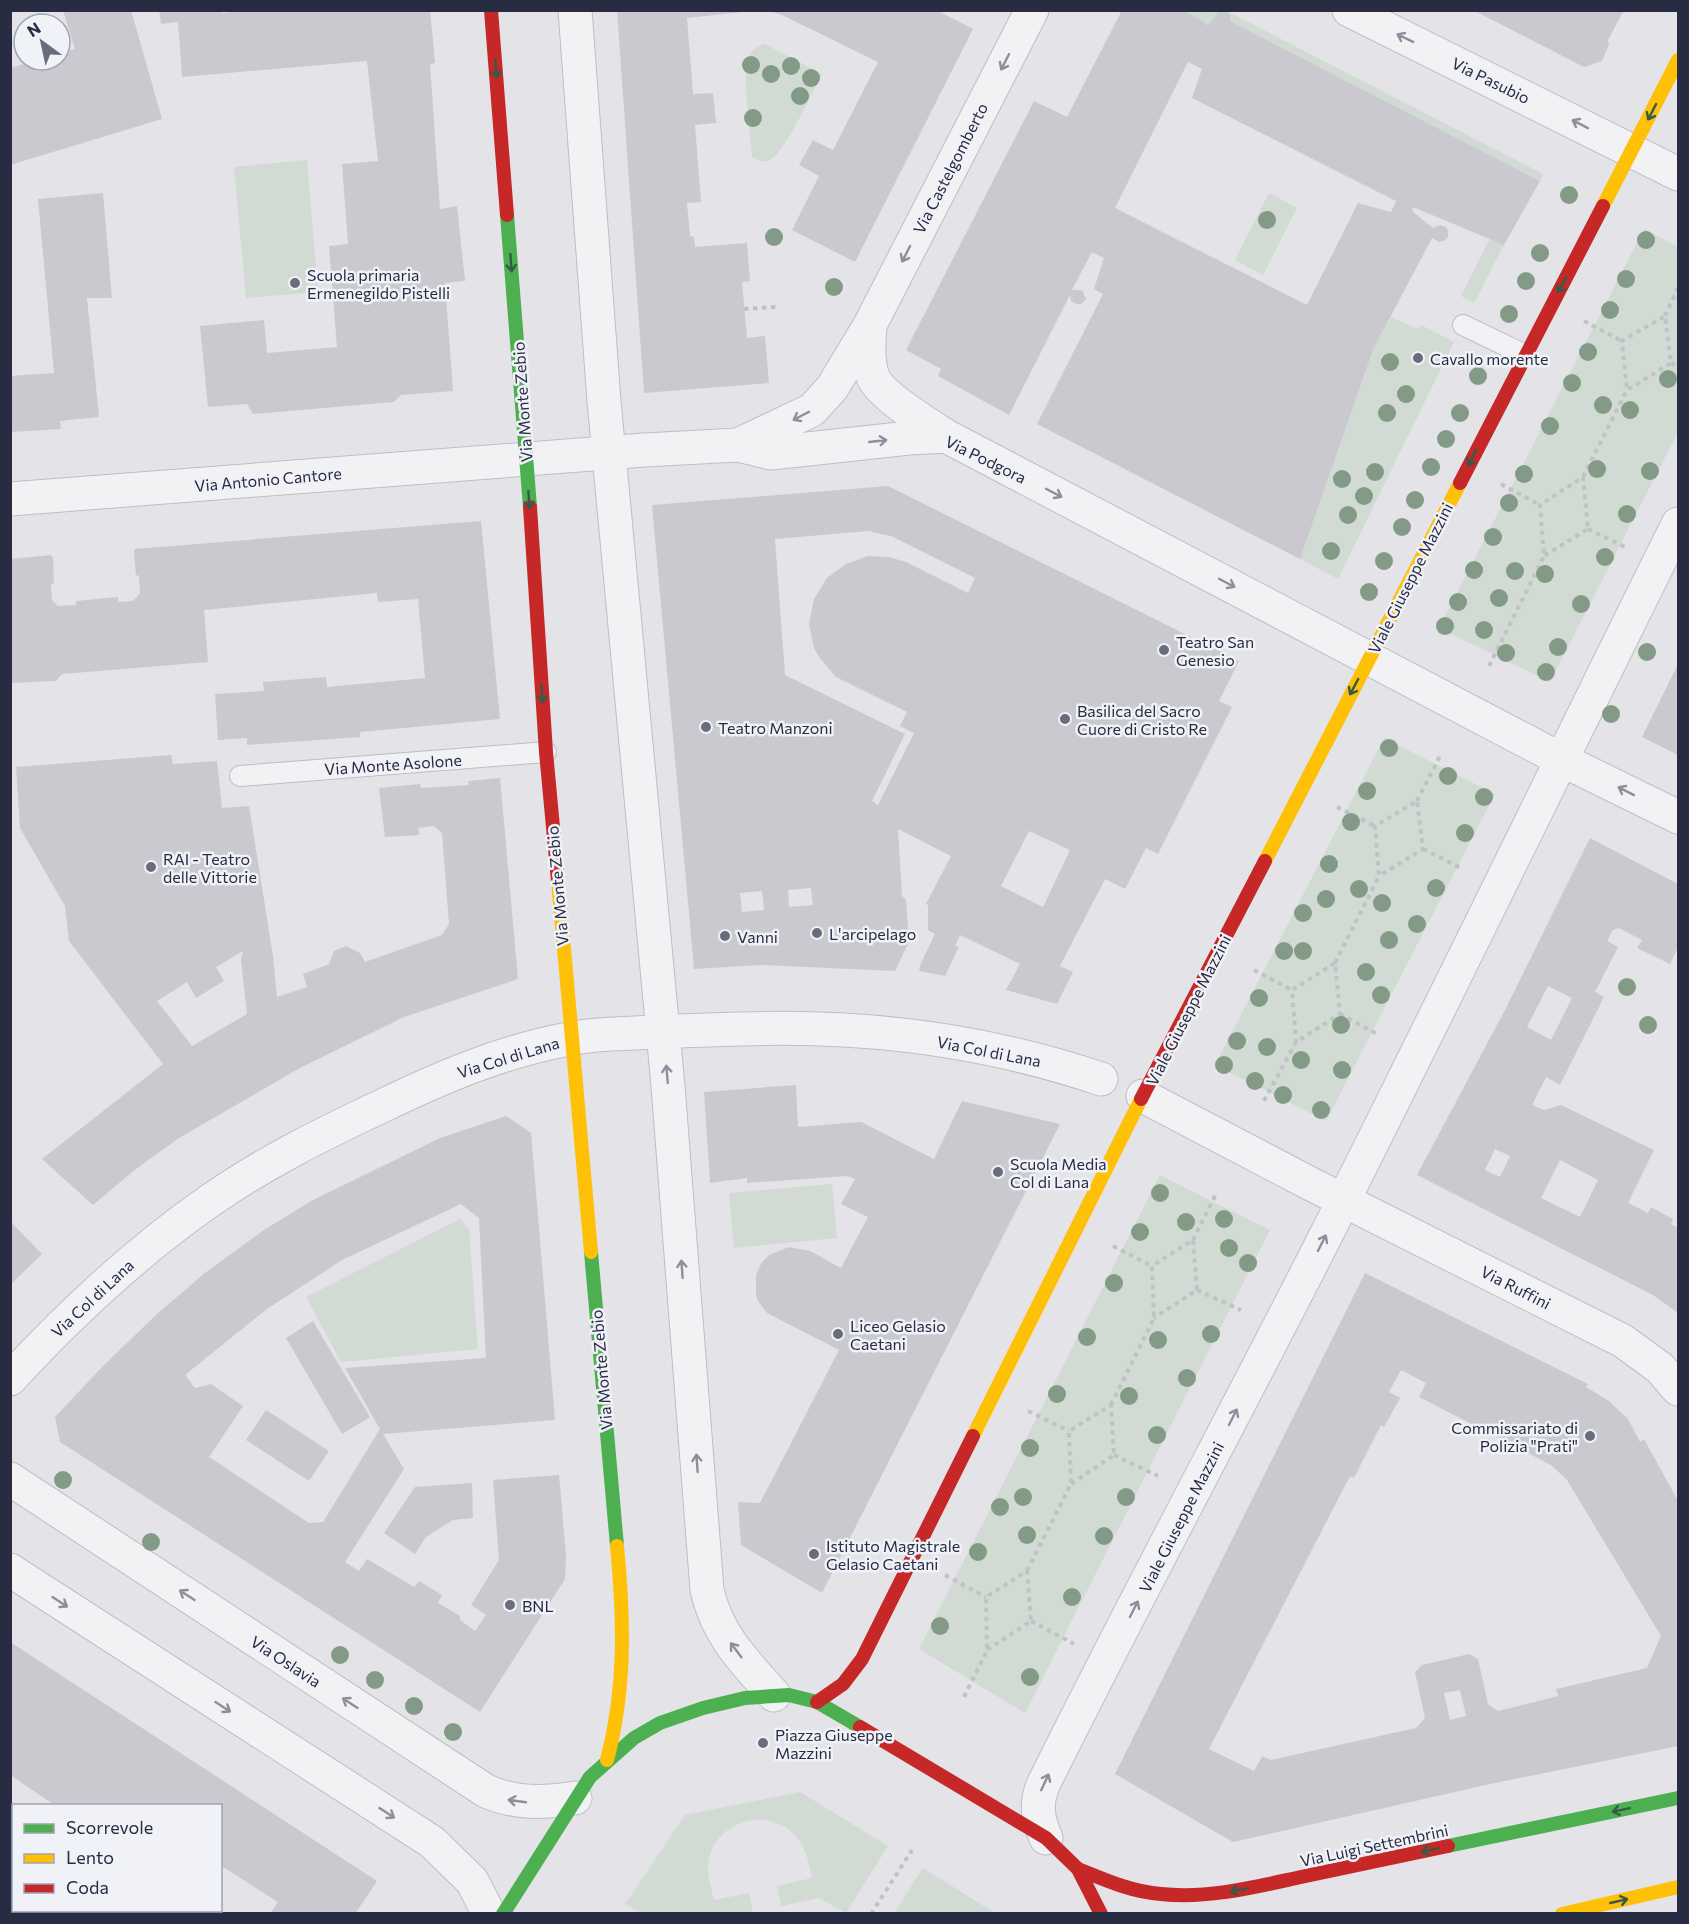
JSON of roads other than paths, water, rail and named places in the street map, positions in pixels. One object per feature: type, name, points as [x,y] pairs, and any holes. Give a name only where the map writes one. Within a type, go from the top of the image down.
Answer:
[{"type":"main road","name":"Via Monte Zebio","points":[[491,10],[546,752],[619,1564],[622,1629],[621,1699],[607,1760]]},
{"type":"main road","name":"Viale Giuseppe Mazzini","points":[[817,1702],[831,1696],[844,1686],[862,1659],[1143,1096],[1678,60]]},
{"type":"main road","points":[[504,1914],[590,1777],[634,1738],[660,1724],[724,1702],[774,1695],[789,1695],[817,1702],[1046,1838],[1078,1869],[1101,1914]]},
{"type":"main road","name":"Via Luigi Settembrini","points":[[1078,1869],[1106,1882],[1142,1893],[1160,1896],[1199,1896],[1244,1889],[1678,1798]]},
{"type":"main road","points":[[1562,1914],[1678,1887]]},
{"type":"street","points":[[575,10],[609,453],[664,1032],[707,1590],[715,1618],[725,1635],[774,1695]]},
{"type":"street","name":"Via Castelgomberto","points":[[738,445],[812,410],[832,388],[870,325],[1032,10]]},
{"type":"street","name":"Via Pasubio","points":[[1349,10],[1678,174]]},
{"type":"street","name":"Via Castelgomberto","points":[[870,325],[869,359],[878,384],[895,400],[946,436]]},
{"type":"street","name":"Via Podgora","points":[[526,459],[738,445],[771,453],[946,436],[1562,760],[1678,817]]},
{"type":"street","name":"Via Antonio Cantore","points":[[10,499],[526,459]]},
{"type":"street","name":"Viale Giuseppe Mazzini","points":[[1046,1838],[1038,1809],[1043,1785],[1343,1200],[1678,524]]},
{"type":"street","name":"Via Col di Lana","points":[[10,1379],[95,1292],[208,1201],[258,1170],[322,1135],[457,1072],[570,1038],[786,1028],[863,1031],[930,1038],[1033,1058],[1101,1079]]},
{"type":"street","name":"Viale Giuseppe Mazzini","points":[[1143,1096],[1343,1200]]},
{"type":"street","name":"Via Ruffini","points":[[1343,1200],[1623,1341],[1660,1368],[1678,1389]]},
{"type":"street","name":"Via Oslavia","points":[[10,1479],[486,1791],[505,1799],[523,1802],[575,1798]]},
{"type":"street","points":[[10,1570],[432,1842],[472,1881],[489,1914]]},
{"type":"lane","points":[[1463,325],[1525,355]]},
{"type":"lane","name":"Via Monte Asolone","points":[[240,776],[546,752]]},
{"type":"place","name":"Scuola primaria Ermenegildo Pistelli","points":[[295,283]]},
{"type":"place","name":"Cavallo morente","points":[[1418,358]]},
{"type":"place","name":"Teatro San Genesio","points":[[1164,650]]},
{"type":"place","name":"Basilica del Sacro Cuore di Cristo Re","points":[[1065,719]]},
{"type":"place","name":"Teatro Manzoni","points":[[706,727]]},
{"type":"place","name":"RAI - Teatro delle Vittorie","points":[[151,867]]},
{"type":"place","name":"L'arcipelago","points":[[817,933]]},
{"type":"place","name":"Vanni","points":[[725,936]]},
{"type":"place","name":"Scuola Media Col di Lana","points":[[998,1172]]},
{"type":"place","name":"Liceo Gelasio Caetani","points":[[838,1334]]},
{"type":"place","name":"Commissariato di Polizia \"Prati\"","points":[[1590,1436]]},
{"type":"place","name":"Istituto Magistrale Gelasio Caetani","points":[[814,1554]]},
{"type":"place","name":"BNL","points":[[510,1605]]},
{"type":"place","name":"Piazza Giuseppe Mazzini","points":[[763,1743]]}]
